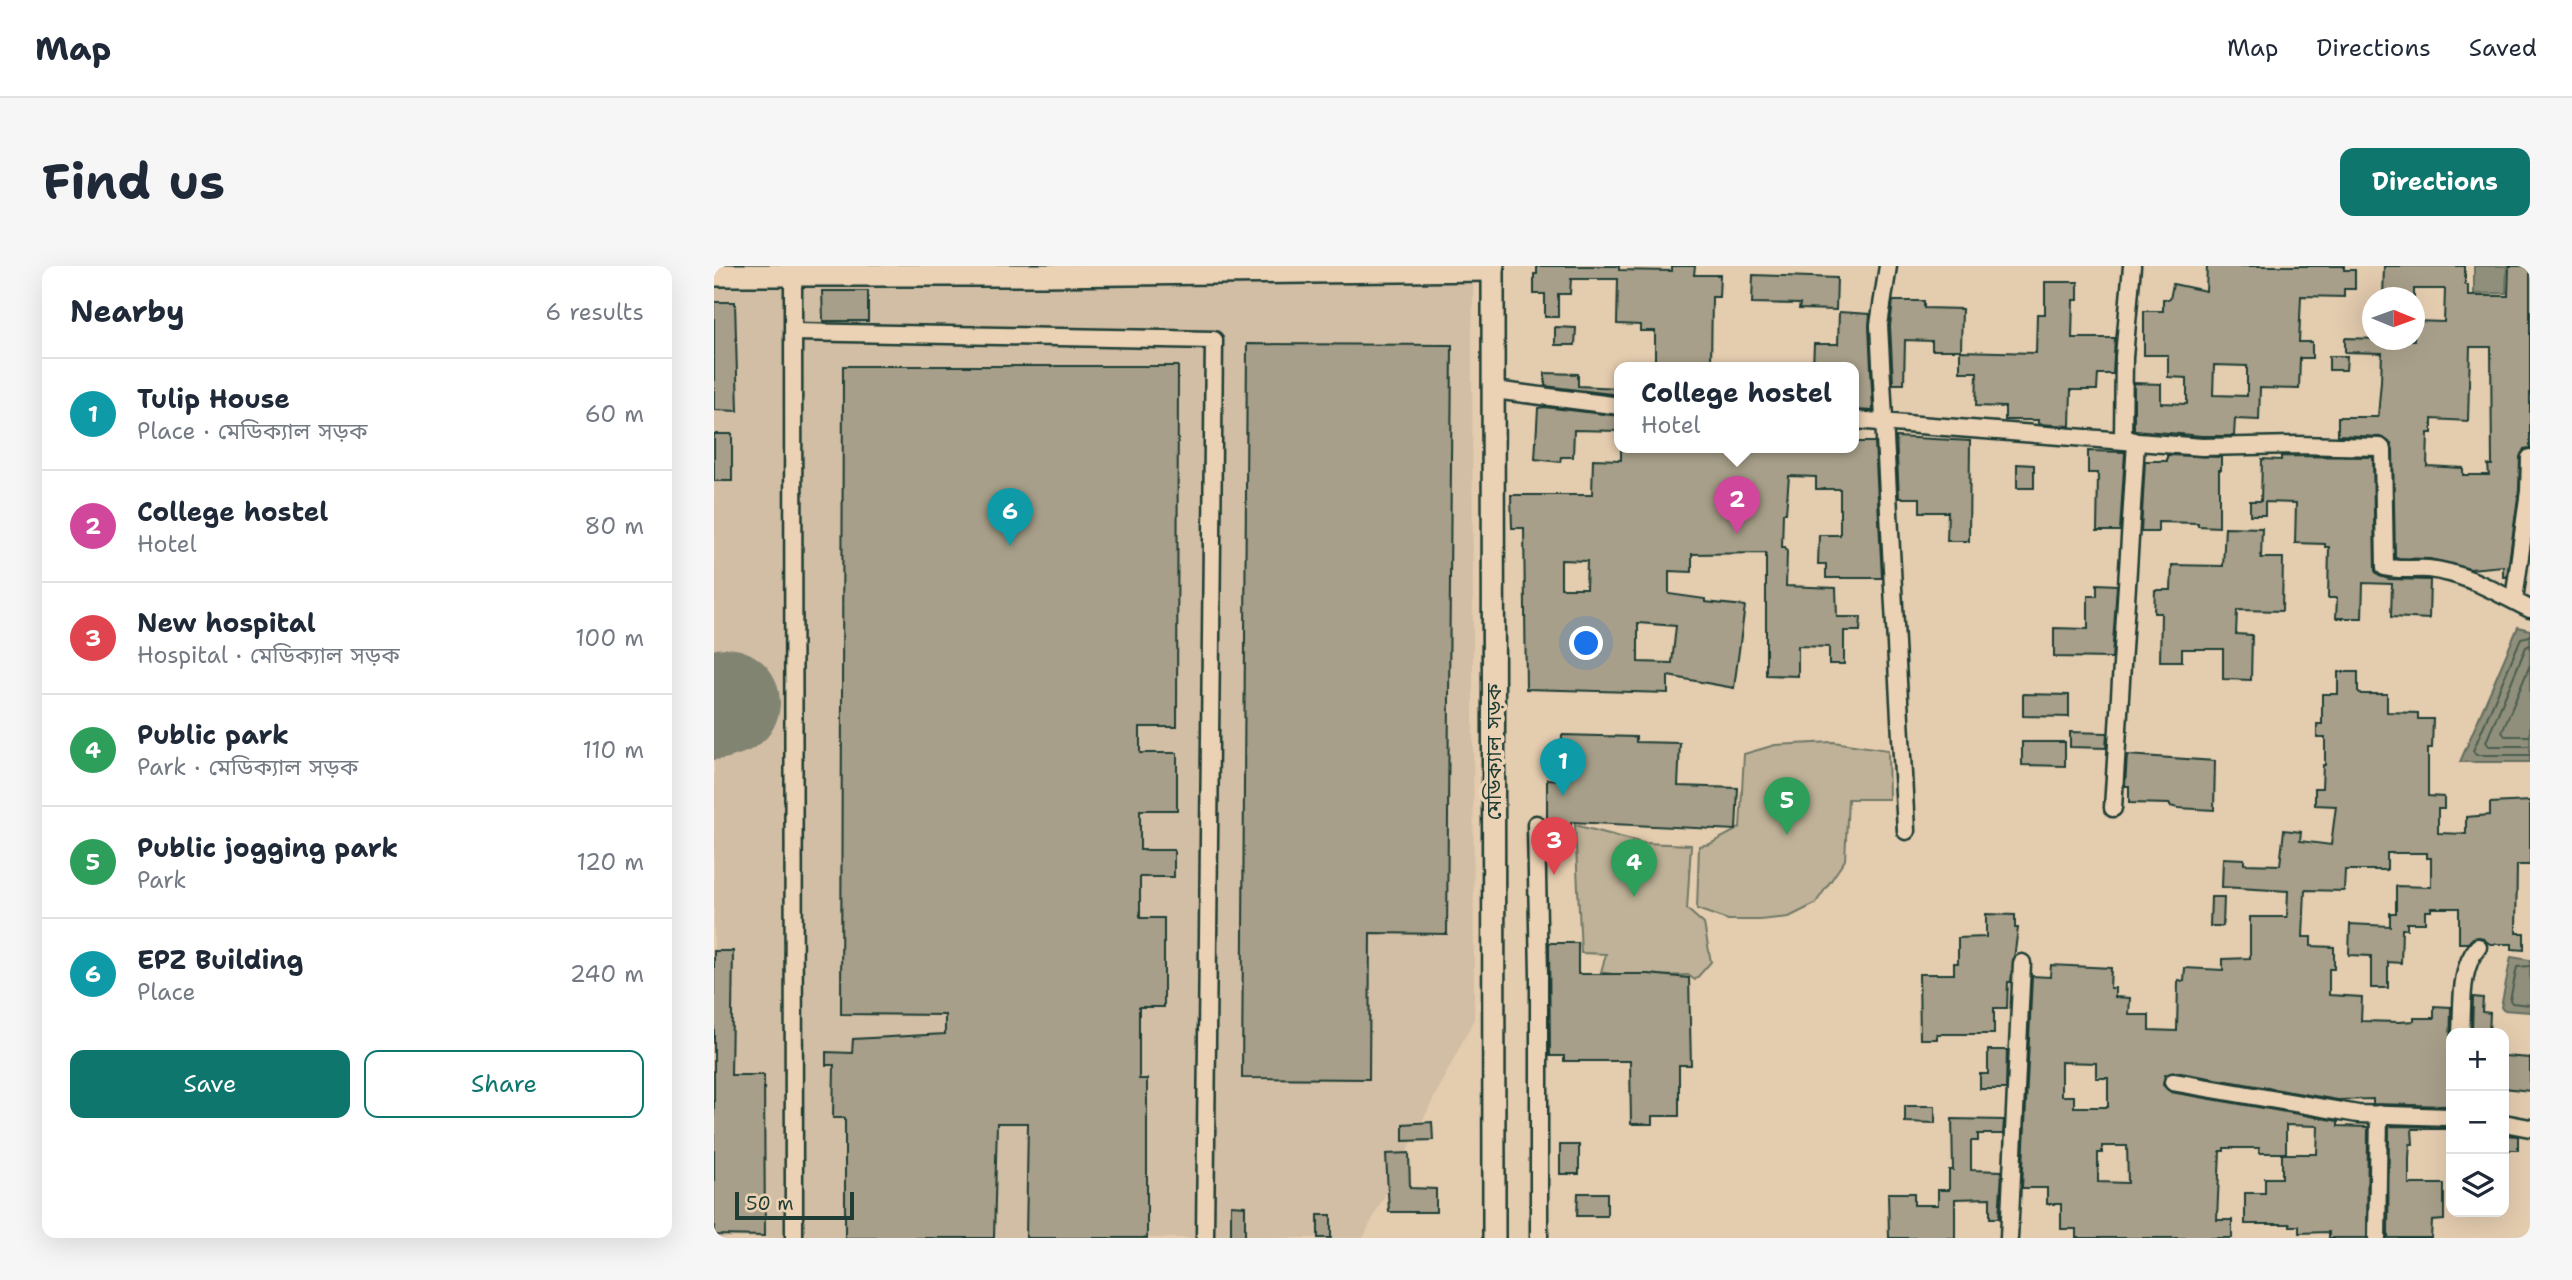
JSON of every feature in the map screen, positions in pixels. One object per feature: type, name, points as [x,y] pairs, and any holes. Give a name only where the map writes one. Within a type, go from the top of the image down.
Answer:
[{"type":"main road","points":[[714,275],[1493,268]]},
{"type":"main road","name":"মেডিক্যাল সড়ক","points":[[1493,268],[1494,1238]]},
{"type":"street","points":[[1888,266],[1879,326],[1906,831]]},
{"type":"street","points":[[2132,266],[2124,357],[2123,437],[2136,442]]},
{"type":"street","points":[[793,275],[794,1238]]},
{"type":"street","points":[[794,332],[1214,340],[1205,1238]]},
{"type":"street","points":[[1494,390],[1614,405]]},
{"type":"street","points":[[1859,420],[2202,447],[2296,444],[2382,447],[2385,567],[2429,569],[2464,577],[2491,587],[2530,609]]},
{"type":"street","points":[[2113,808],[2136,442]]},
{"type":"street","points":[[2514,600],[2529,491],[2530,458]]},
{"type":"street","points":[[1536,824],[1539,1238]]},
{"type":"street","points":[[2461,1028],[2465,973],[2471,956],[2478,947]]},
{"type":"street","points":[[2009,1238],[2022,963]]},
{"type":"street","points":[[2173,1082],[2358,1114],[2446,1116]]},
{"type":"street","points":[[2377,1238],[2379,1114]]},
{"type":"street","points":[[2509,1124],[2530,1128]]},
{"type":"shaded area","points":[[714,266],[1474,266],[1474,1019],[1363,1238],[714,1238]]},
{"type":"shaded area","points":[[1833,742],[1888,750],[1889,799],[1848,799],[1845,860],[1815,904],[1789,917],[1760,920],[1728,920],[1697,909],[1699,846],[1710,844],[1740,828],[1744,754],[1775,745]]},
{"type":"shaded area","points":[[1575,825],[1643,843],[1691,845],[1687,909],[1704,924],[1711,962],[1695,980],[1688,975],[1630,977],[1601,972],[1606,954],[1581,953]]},
{"type":"water","points":[[2474,266],[2507,266],[2506,293],[2474,294]]},
{"type":"water","points":[[2518,627],[2530,630],[2530,762],[2460,762]]},
{"type":"water","points":[[2511,957],[2530,960],[2530,1012],[2503,1010],[2501,1007]]},
{"type":"building","points":[[1537,266],[1619,266],[1619,270],[1672,271],[1672,266],[1695,266],[1694,275],[1720,275],[1719,297],[1712,297],[1711,362],[1655,362],[1655,331],[1640,331],[1640,325],[1617,324],[1618,279],[1571,279],[1570,294],[1558,294],[1558,317],[1545,317],[1545,294],[1534,294],[1534,274],[1537,274]]},
{"type":"building","points":[[2207,266],[2344,266],[2344,270],[2355,270],[2355,289],[2344,289],[2344,297],[2301,296],[2299,342],[2312,342],[2312,358],[2300,358],[2299,389],[2260,388],[2259,420],[2235,419],[2234,436],[2134,430],[2134,383],[2161,384],[2161,403],[2187,404],[2187,378],[2168,377],[2168,355],[2144,355],[2144,311],[2163,311],[2163,299],[2170,299],[2173,284],[2206,291]],"holes":[[[2214,365],[2247,366],[2247,396],[2213,395]]]},
{"type":"building","points":[[2384,266],[2465,266],[2468,296],[2508,296],[2509,266],[2530,266],[2530,448],[2524,449],[2520,457],[2519,490],[2507,577],[2503,577],[2503,566],[2470,569],[2430,559],[2395,558],[2391,443],[2380,437],[2338,435],[2338,417],[2378,417],[2381,381],[2382,353],[2345,352],[2345,338],[2362,338],[2362,350],[2425,350],[2425,321],[2444,322],[2445,289],[2383,287]],"holes":[[[2470,347],[2491,347],[2492,465],[2488,465],[2489,475],[2463,475],[2463,468],[2427,466],[2428,433],[2432,433],[2432,419],[2468,421]]]},
{"type":"building","points":[[1753,275],[1837,278],[1836,310],[1799,309],[1800,304],[1752,303]]},
{"type":"building","points":[[2045,282],[2078,282],[2078,300],[2073,300],[2072,338],[2115,338],[2113,374],[2098,374],[2097,390],[2071,390],[2070,426],[2038,424],[2038,420],[2005,420],[2005,407],[1976,406],[1977,372],[1960,372],[1960,351],[2036,353],[2037,314],[2045,314]]},
{"type":"building","points":[[822,291],[868,291],[868,321],[823,321]]},
{"type":"building","points":[[1893,301],[1924,301],[1924,308],[1962,309],[1961,350],[1932,350],[1932,341],[1905,340],[1904,384],[1893,384],[1890,326]]},
{"type":"building","points":[[714,302],[735,302],[738,411],[714,410]]},
{"type":"building","points":[[1839,312],[1870,314],[1873,411],[1859,410],[1859,362],[1813,362],[1814,344],[1838,344]]},
{"type":"building","points":[[1555,327],[1576,328],[1575,345],[1555,345]]},
{"type":"building","points":[[1247,344],[1452,345],[1447,934],[1370,933],[1369,1079],[1242,1078]]},
{"type":"building","points":[[2329,356],[2347,356],[2346,370],[2329,370]]},
{"type":"building","points":[[843,366],[1178,366],[1177,727],[1140,727],[1140,753],[1177,753],[1177,810],[1140,810],[1140,850],[1174,850],[1174,877],[1140,877],[1140,918],[1164,918],[1164,1007],[1139,1007],[1139,1079],[1147,1079],[1147,1238],[1026,1238],[1028,1123],[997,1123],[994,1238],[845,1238],[845,1118],[833,1118],[834,1065],[826,1065],[826,1052],[852,1053],[853,1039],[945,1034],[945,1015],[841,1014]]},
{"type":"building","points":[[1545,373],[1578,374],[1578,386],[1614,388],[1614,394],[1545,386]]},
{"type":"building","points":[[1538,408],[1614,415],[1614,431],[1574,430],[1573,457],[1561,457],[1560,462],[1535,459]]},
{"type":"building","points":[[714,434],[732,434],[732,481],[714,481]]},
{"type":"building","points":[[1896,437],[1970,441],[1969,541],[1947,541],[1948,512],[1920,512],[1920,498],[1899,498]]},
{"type":"building","points":[[1859,442],[1875,442],[1882,578],[1826,578],[1826,564],[1818,564],[1819,535],[1840,535],[1840,489],[1816,489],[1816,477],[1789,476],[1786,513],[1783,513],[1782,547],[1785,547],[1787,552],[1786,586],[1836,588],[1837,617],[1861,617],[1860,631],[1844,631],[1844,664],[1829,664],[1829,647],[1798,646],[1798,676],[1766,675],[1766,553],[1692,554],[1692,572],[1669,571],[1669,594],[1705,599],[1705,602],[1745,606],[1734,688],[1668,676],[1668,693],[1526,689],[1524,528],[1512,528],[1511,495],[1592,495],[1593,459],[1621,460],[1621,453],[1859,453]],"holes":[[[1561,560],[1587,561],[1586,588],[1561,588]],[[1638,623],[1676,626],[1672,663],[1638,662]]]},
{"type":"building","points":[[2088,451],[2125,452],[2120,531],[2097,531],[2098,473],[2088,473]]},
{"type":"building","points":[[2167,455],[2221,457],[2219,527],[2198,526],[2198,523],[2158,522],[2158,532],[2141,532],[2145,461],[2167,461]]},
{"type":"building","points":[[2281,456],[2373,457],[2375,571],[2379,576],[2389,579],[2430,580],[2429,619],[2391,617],[2392,584],[2363,583],[2362,618],[2336,618],[2337,598],[2328,598],[2329,547],[2325,547],[2325,544],[2295,543],[2296,503],[2265,502],[2265,515],[2250,515],[2250,501],[2261,501],[2262,459],[2281,460]]},
{"type":"building","points":[[2017,464],[2034,465],[2034,488],[2017,488]]},
{"type":"building","points":[[2225,527],[2262,528],[2261,558],[2283,558],[2282,611],[2237,610],[2236,634],[2252,635],[2251,680],[2223,679],[2223,649],[2182,649],[2182,661],[2160,661],[2161,613],[2154,613],[2155,590],[2171,590],[2172,565],[2223,566]]},
{"type":"building","points":[[2097,584],[2117,585],[2112,658],[2054,657],[2054,628],[2088,629],[2088,596],[2097,596]]},
{"type":"building","points":[[2338,672],[2358,672],[2358,691],[2361,694],[2387,694],[2387,712],[2418,713],[2418,719],[2433,719],[2432,748],[2428,748],[2428,796],[2444,797],[2444,809],[2438,809],[2438,833],[2466,834],[2466,817],[2490,815],[2490,803],[2530,801],[2530,865],[2517,865],[2516,933],[2524,933],[2524,950],[2512,949],[2512,944],[2490,944],[2480,937],[2473,938],[2468,943],[2459,943],[2459,908],[2431,908],[2431,911],[2425,911],[2425,923],[2407,923],[2407,929],[2402,929],[2401,963],[2388,962],[2388,988],[2371,988],[2371,956],[2349,955],[2350,924],[2390,926],[2390,913],[2396,913],[2396,886],[2431,887],[2431,858],[2427,858],[2427,853],[2387,853],[2387,870],[2345,870],[2344,891],[2305,890],[2303,937],[2311,937],[2311,946],[2334,947],[2334,969],[2329,969],[2329,995],[2362,997],[2361,1021],[2399,1022],[2414,1021],[2414,1018],[2434,1018],[2434,1006],[2451,1007],[2451,1028],[2446,1028],[2446,1106],[2373,1104],[2373,1099],[2338,1100],[2175,1072],[2165,1075],[2163,1085],[2171,1092],[2338,1121],[2338,1126],[2368,1127],[2367,1238],[2329,1238],[2329,1232],[2299,1233],[2299,1226],[2290,1224],[2245,1224],[2245,1193],[2265,1193],[2265,1178],[2282,1178],[2282,1154],[2317,1154],[2318,1126],[2286,1125],[2286,1153],[2259,1153],[2259,1148],[2224,1148],[2224,1151],[2220,1151],[2217,1220],[2232,1220],[2232,1238],[2076,1238],[2076,1229],[2061,1229],[2061,1204],[2047,1204],[2047,1188],[2022,1188],[2032,976],[2050,977],[2051,965],[2111,968],[2110,988],[2115,988],[2115,997],[2130,998],[2129,1015],[2149,1015],[2149,1030],[2177,1031],[2178,980],[2184,981],[2185,968],[2223,970],[2223,959],[2250,958],[2250,917],[2287,917],[2288,891],[2222,887],[2223,858],[2244,859],[2244,864],[2280,865],[2284,830],[2301,832],[2300,841],[2331,845],[2336,806],[2315,805],[2315,788],[2322,788],[2325,765],[2325,737],[2317,737],[2317,724],[2322,724],[2322,694],[2338,694]],"holes":[[[2061,1062],[2096,1063],[2096,1078],[2108,1078],[2108,1107],[2074,1107],[2074,1096],[2061,1096]],[[2102,1146],[2127,1146],[2128,1183],[2098,1182],[2098,1153],[2102,1153]]]},
{"type":"building","points":[[2023,694],[2069,695],[2069,717],[2023,716]]},
{"type":"building","points":[[2070,732],[2107,733],[2106,748],[2070,747]]},
{"type":"building","points":[[1562,735],[1636,737],[1636,742],[1680,743],[1678,786],[1738,788],[1736,830],[1571,822],[1569,856],[1547,855],[1547,779],[1561,780]]},
{"type":"building","points":[[2022,742],[2065,742],[2065,766],[2022,765]]},
{"type":"building","points":[[2127,755],[2215,761],[2214,810],[2178,808],[2170,804],[2129,803],[2129,786],[2125,786]]},
{"type":"building","points":[[2211,897],[2224,897],[2223,926],[2210,926]]},
{"type":"building","points":[[1986,914],[2015,915],[2015,928],[2018,928],[2011,982],[2008,982],[2007,1008],[1994,1008],[1994,1034],[1937,1034],[1937,1039],[1920,1039],[1919,974],[1954,974],[1954,963],[1958,963],[1958,938],[1986,937]]},
{"type":"building","points":[[1549,943],[1578,943],[1578,974],[1648,974],[1689,978],[1691,1065],[1679,1065],[1679,1116],[1652,1116],[1652,1124],[1631,1124],[1630,1061],[1564,1061],[1564,1056],[1550,1056]]},
{"type":"building","points":[[714,951],[733,951],[731,1075],[764,1075],[765,1236],[714,1235]]},
{"type":"building","points":[[2473,997],[2483,998],[2482,1012],[2490,1013],[2489,1028],[2472,1028]]},
{"type":"building","points":[[1988,1050],[2007,1050],[2006,1089],[1980,1089],[1980,1074],[1988,1074]]},
{"type":"building","points":[[2509,1056],[2530,1058],[2530,1091],[2509,1089]]},
{"type":"building","points":[[1905,1106],[1935,1106],[1935,1123],[1905,1122]]},
{"type":"building","points":[[1952,1119],[2004,1120],[2003,1134],[1978,1134],[1978,1141],[1971,1141],[1971,1170],[2002,1171],[1999,1218],[1990,1218],[1990,1198],[1955,1199],[1955,1238],[1889,1238],[1888,1193],[1914,1193],[1914,1205],[1938,1205],[1938,1190],[1949,1190],[1949,1170],[1953,1170]]},
{"type":"building","points":[[1432,1122],[1433,1140],[1403,1141],[1403,1124]]},
{"type":"building","points":[[2389,1126],[2446,1127],[2412,1129],[2413,1144],[2410,1144],[2409,1158],[2409,1184],[2444,1184],[2444,1220],[2432,1221],[2431,1238],[2388,1238]]},
{"type":"building","points":[[2509,1135],[2518,1136],[2518,1150],[2509,1150]]},
{"type":"building","points":[[1560,1145],[1579,1145],[1579,1174],[1560,1174]]},
{"type":"building","points":[[1409,1153],[1410,1188],[1436,1189],[1436,1212],[1389,1212],[1386,1154]]},
{"type":"building","points":[[1578,1193],[1607,1193],[1607,1216],[1577,1216]]},
{"type":"building","points":[[1231,1205],[1245,1206],[1245,1238],[1231,1238]]},
{"type":"building","points":[[1318,1215],[1331,1215],[1331,1238],[1318,1238]]},
{"type":"runway","points":[[714,706],[726,702]]},
{"type":"place","name":"College hostel","points":[[1737,534]]},
{"type":"place","name":"EPZ Building","points":[[1010,546]]},
{"type":"place","name":"Tulip House","points":[[1563,796]]},
{"type":"place","name":"Public jogging park","points":[[1787,835]]},
{"type":"place","name":"New hospital","points":[[1554,875]]},
{"type":"place","name":"Public park","points":[[1634,897]]}]
